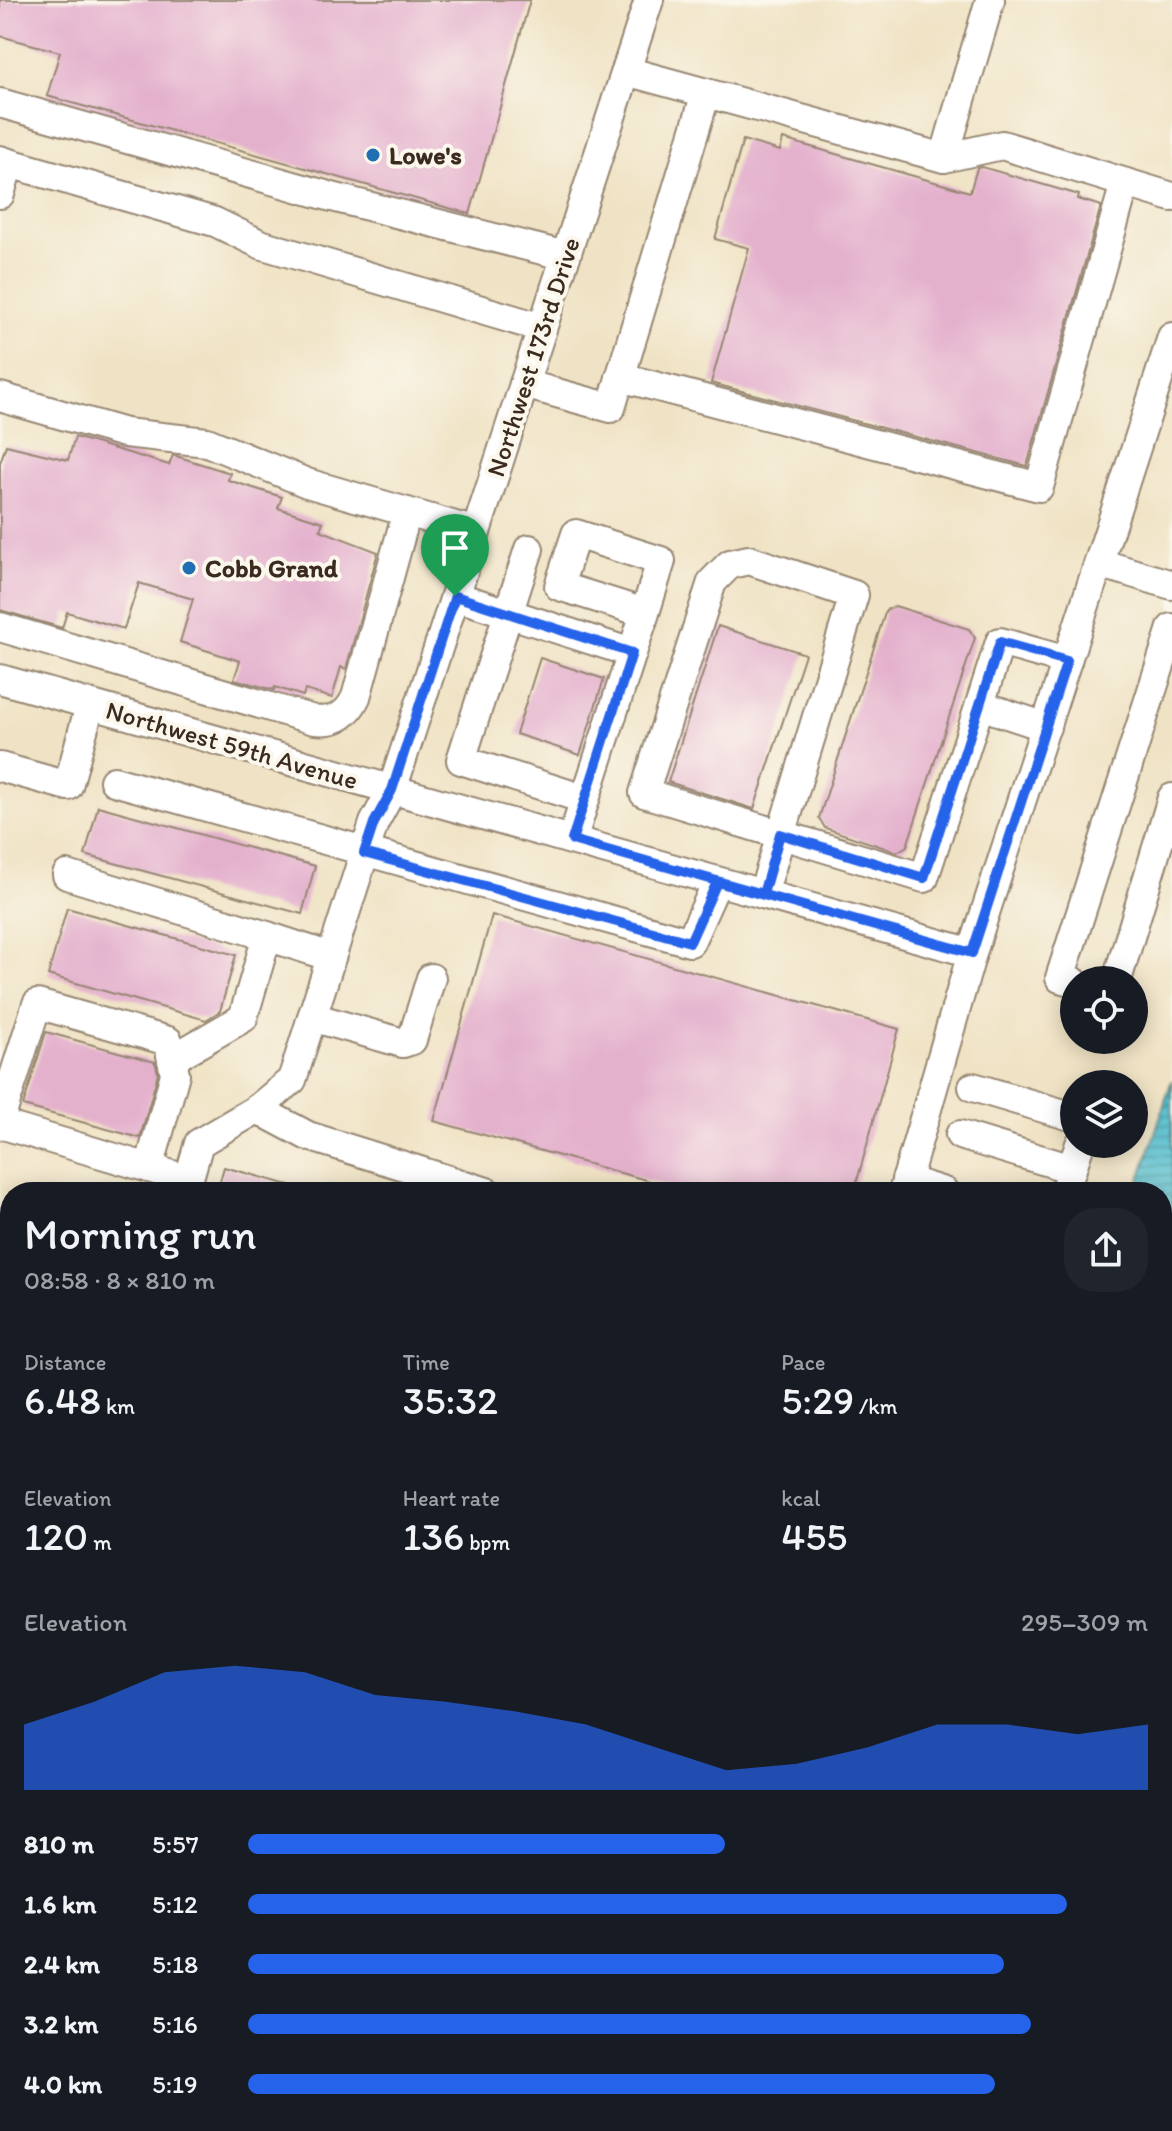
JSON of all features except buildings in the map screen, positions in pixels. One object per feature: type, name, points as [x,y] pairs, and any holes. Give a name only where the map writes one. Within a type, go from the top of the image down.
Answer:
[{"type":"street","name":"Northwest 173rd Drive","points":[[188,1182],[199,1143],[257,1109],[292,1080],[374,823],[392,790],[649,0]]},
{"type":"street","points":[[944,158],[990,0]]},
{"type":"street","points":[[626,71],[944,158],[1002,145],[1172,197]]},
{"type":"street","points":[[524,384],[611,408],[706,93]]},
{"type":"street","points":[[0,103],[332,197],[566,256]]},
{"type":"street","points":[[0,194],[4,161],[215,222],[260,244],[542,328]]},
{"type":"street","points":[[620,377],[1039,487],[1125,183]]},
{"type":"street","points":[[905,1182],[972,953],[1172,337]]},
{"type":"street","points":[[0,397],[125,433],[207,442],[307,483],[476,532]]},
{"type":"street","points":[[0,627],[314,720],[335,720],[352,707],[356,697],[407,512]]},
{"type":"street","points":[[529,549],[461,760],[584,799]]},
{"type":"street","points":[[763,894],[780,834],[854,595],[749,560],[730,564],[712,582],[644,793],[780,834],[924,878],[1000,642],[1067,661]]},
{"type":"street","points":[[1099,563],[1172,585]]},
{"type":"street","points":[[455,596],[632,653]]},
{"type":"street","points":[[572,840],[645,613]]},
{"type":"street","points":[[1064,966],[1172,628]]},
{"type":"street","name":"Northwest 59th Avenue","points":[[0,679],[972,953]]},
{"type":"street","points":[[0,767],[68,786],[90,705]]},
{"type":"street","points":[[980,705],[1046,727]]},
{"type":"street","points":[[114,781],[690,942],[717,882]]},
{"type":"street","points":[[1121,966],[1172,798]]},
{"type":"street","points":[[67,875],[331,957]]},
{"type":"street","points":[[172,1059],[243,1018],[267,936]]},
{"type":"street","points":[[312,1017],[403,1043],[412,1040],[431,978]]},
{"type":"street","points":[[149,1168],[175,1074],[168,1041],[37,1004],[0,1122],[149,1168],[179,1182]]},
{"type":"street","points":[[973,1087],[1060,1113]]},
{"type":"street","points":[[257,1109],[308,1136],[455,1182]]},
{"type":"street","points":[[960,1135],[1072,1168]]},
{"type":"water","points":[[1172,1080],[1172,1182],[1139,1182]]},
{"type":"place","name":"Lowe's","points":[[373,155]]},
{"type":"place","name":"Cobb Grand","points":[[189,568]]},
{"type":"route","points":[[455,596],[632,653],[572,840],[763,894],[780,834],[924,878],[1000,642],[1067,661],[972,953],[717,882],[690,942],[364,853],[374,823],[392,790],[455,596]]}]
